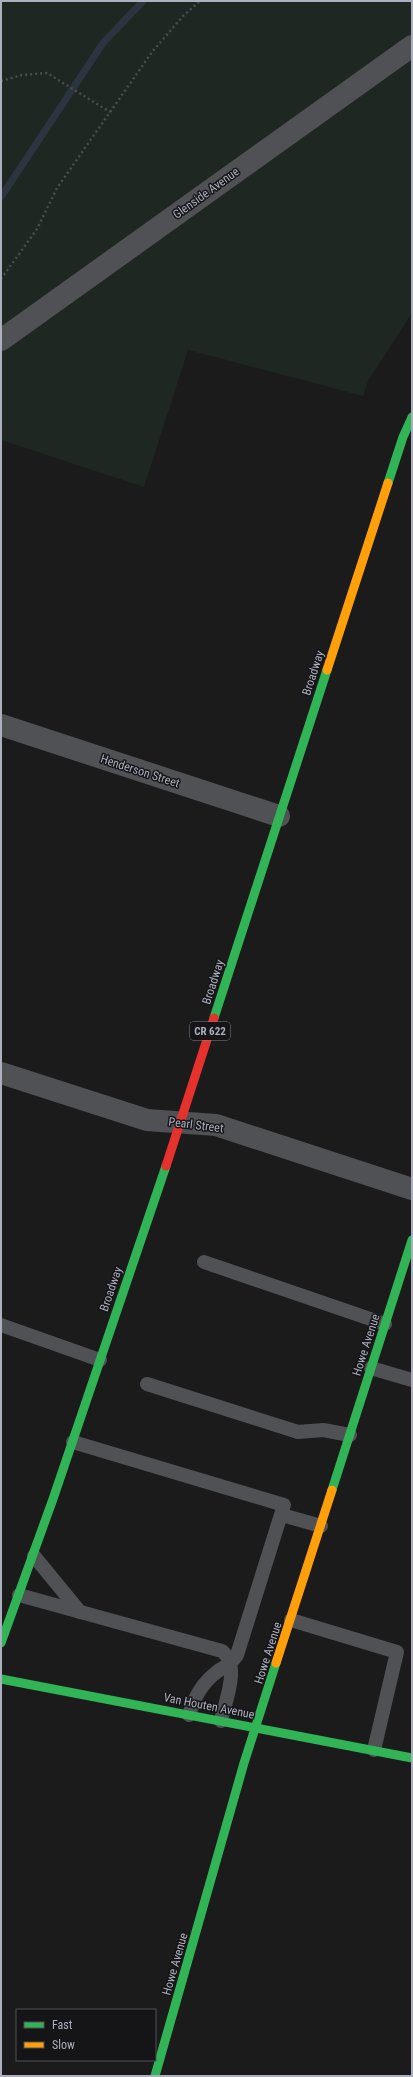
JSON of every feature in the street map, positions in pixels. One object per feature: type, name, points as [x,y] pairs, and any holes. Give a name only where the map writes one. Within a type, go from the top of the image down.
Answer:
[{"type":"main road","name":"Broadway","points":[[1,1643],[34,1556],[73,1442],[180,1122],[403,438],[412,417]]},
{"type":"main road","name":"Howe Avenue","points":[[155,2076],[256,1727],[412,1240]]},
{"type":"main road","name":"Van Houten Avenue","points":[[1,1679],[412,1758]]},
{"type":"street","name":"Glenside Avenue","points":[[2,341],[412,46]]},
{"type":"street","name":"Henderson Street","points":[[1,725],[279,816]]},
{"type":"street","name":"Pearl Street","points":[[1,1073],[147,1120],[216,1125],[412,1189]]},
{"type":"lane","points":[[204,1262],[386,1324]]},
{"type":"lane","points":[[1,1325],[100,1360]]},
{"type":"lane","points":[[371,1368],[412,1380]]},
{"type":"lane","points":[[148,1384],[298,1432],[323,1430],[350,1435]]},
{"type":"lane","points":[[73,1442],[283,1510],[321,1526]]},
{"type":"lane","points":[[189,1715],[199,1690],[219,1671],[231,1664],[237,1656],[283,1510]]},
{"type":"lane","points":[[34,1556],[80,1612]]},
{"type":"lane","points":[[19,1595],[222,1651],[226,1654],[231,1664],[230,1678],[221,1721]]},
{"type":"lane","points":[[291,1620],[397,1652],[374,1750]]},
{"type":"path","points":[[1,278],[37,229],[56,188],[152,52],[183,16],[200,1]]},
{"type":"path","points":[[1,81],[22,75],[47,73],[110,112]]},
{"type":"shaded area","points":[[1,1],[412,1],[412,313],[368,381],[363,396],[188,350],[144,487],[1,440]]},
{"type":"waterway","points":[[1,197],[103,43],[143,1]]},
{"type":"traffic: fast","points":[[388,483],[403,437],[412,417]]},
{"type":"traffic: fast","points":[[214,1018],[327,670]]},
{"type":"traffic: fast","points":[[1,1643],[53,1499],[166,1166]]},
{"type":"traffic: fast","points":[[332,1490],[412,1240]]},
{"type":"traffic: fast","points":[[155,2076],[244,1763],[276,1663]]},
{"type":"traffic: fast","points":[[1,1679],[412,1758]]},
{"type":"traffic: slow","points":[[327,670],[388,483]]},
{"type":"traffic: slow","points":[[276,1663],[332,1490]]},
{"type":"traffic: jam","points":[[166,1166],[214,1018]]}]
